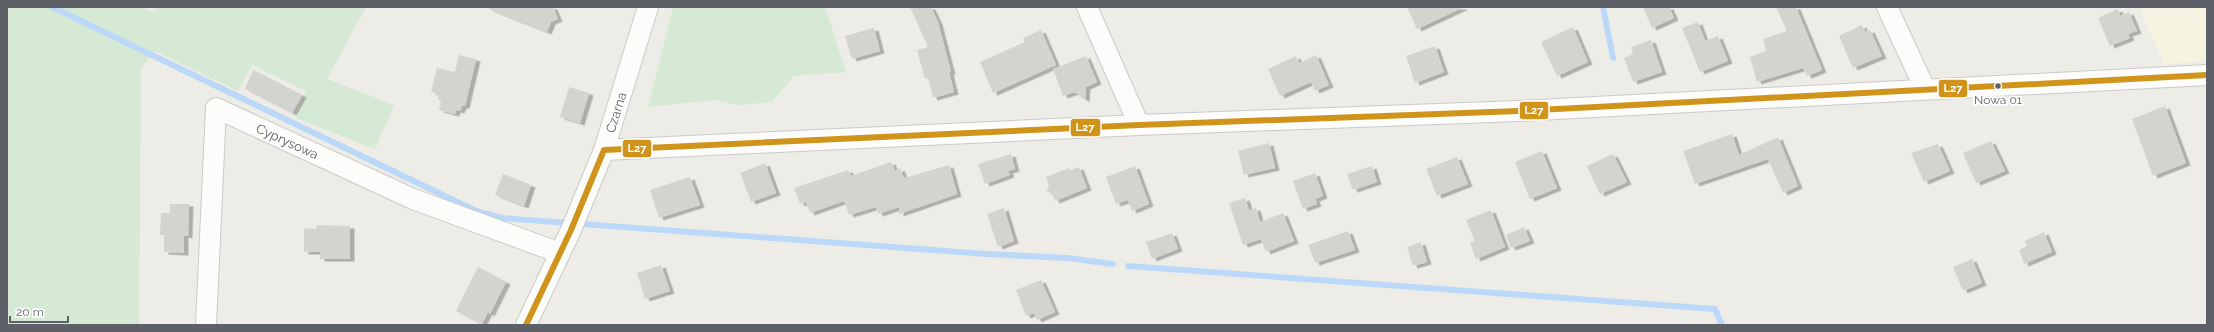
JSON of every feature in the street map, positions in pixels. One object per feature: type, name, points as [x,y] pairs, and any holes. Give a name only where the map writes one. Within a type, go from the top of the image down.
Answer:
[{"type":"street","name":"Czarna","points":[[526,325],[573,224],[604,150],[648,7]]},
{"type":"street","points":[[1087,7],[1139,125]]},
{"type":"street","points":[[1888,7],[1925,89]]},
{"type":"street","points":[[604,150],[1139,125],[1518,111],[1925,89],[2207,76]]},
{"type":"street","name":"Cyprysowa","points":[[206,325],[216,108],[412,199],[560,253]]},
{"type":"shaded area","points":[[2139,7],[2206,7],[2207,61],[2164,64]]},
{"type":"green space","points":[[7,7],[139,7],[153,12],[158,7],[366,7],[327,79],[394,105],[375,149],[296,118],[306,91],[252,65],[238,91],[155,51],[141,68],[139,325],[7,325]]},
{"type":"green space","points":[[673,7],[825,7],[846,72],[794,76],[772,102],[738,105],[715,100],[648,107]]},
{"type":"building","points":[[489,7],[553,7],[558,19],[551,22],[547,32],[489,9]]},
{"type":"building","points":[[910,7],[931,7],[938,22],[951,72],[949,72],[954,92],[933,98],[928,78],[925,79],[917,50],[928,47]]},
{"type":"building","points":[[1407,7],[1464,7],[1417,29]]},
{"type":"building","points":[[1643,7],[1669,7],[1674,18],[1652,28]]},
{"type":"building","points":[[1776,7],[1796,7],[1822,70],[1807,76],[1803,68],[1757,82],[1750,57],[1766,51],[1763,39],[1787,31]]},
{"type":"building","points":[[2118,9],[2120,16],[2129,12],[2137,31],[2128,34],[2130,38],[2110,46],[2098,18]]},
{"type":"building","points":[[1698,22],[1705,41],[1718,36],[1728,61],[1700,72],[1682,28]]},
{"type":"building","points":[[1862,25],[1865,32],[1870,30],[1882,56],[1853,68],[1839,36]]},
{"type":"building","points":[[1573,27],[1588,62],[1557,76],[1541,42]]},
{"type":"building","points":[[874,28],[880,51],[852,59],[845,36]]},
{"type":"building","points":[[1041,30],[1056,65],[993,93],[980,62],[1025,42],[1023,38]]},
{"type":"building","points":[[1651,40],[1662,72],[1633,82],[1624,58],[1633,54],[1631,47]]},
{"type":"building","points":[[1435,46],[1444,72],[1415,83],[1406,56]]},
{"type":"building","points":[[459,55],[476,59],[465,106],[462,106],[460,111],[456,110],[455,114],[439,110],[441,100],[438,100],[439,94],[431,92],[437,68],[455,72]]},
{"type":"building","points":[[1316,55],[1329,85],[1315,91],[1311,82],[1280,96],[1268,69],[1296,56],[1299,63]]},
{"type":"building","points":[[1086,56],[1097,82],[1086,87],[1085,100],[1075,92],[1063,96],[1053,69]]},
{"type":"building","points":[[253,70],[302,95],[292,113],[245,89]]},
{"type":"building","points":[[569,87],[589,93],[580,123],[560,117]]},
{"type":"building","points":[[2165,106],[2186,163],[2153,176],[2132,119]]},
{"type":"building","points":[[1732,134],[1739,155],[1778,137],[1798,186],[1783,193],[1768,159],[1695,184],[1683,151]]},
{"type":"building","points":[[1991,141],[2005,171],[1976,183],[1963,153]]},
{"type":"building","points":[[1269,143],[1275,168],[1244,175],[1238,151]]},
{"type":"building","points":[[1938,144],[1950,171],[1924,182],[1911,153]]},
{"type":"building","points":[[1542,151],[1557,188],[1530,199],[1515,162]]},
{"type":"building","points":[[1011,154],[1015,169],[1008,171],[1010,175],[985,184],[978,164]]},
{"type":"building","points":[[1613,154],[1627,182],[1600,194],[1587,166]]},
{"type":"building","points":[[1457,157],[1468,184],[1437,196],[1426,169]]},
{"type":"building","points":[[891,162],[895,171],[900,168],[904,178],[949,165],[957,194],[899,214],[899,207],[878,214],[876,207],[849,215],[844,201],[810,213],[806,202],[800,204],[794,188],[848,170],[851,176]]},
{"type":"building","points":[[765,163],[776,193],[751,202],[740,173]]},
{"type":"building","points":[[1135,166],[1149,204],[1132,211],[1128,200],[1116,204],[1106,177]]},
{"type":"building","points":[[1372,166],[1377,182],[1353,190],[1347,174]]},
{"type":"building","points":[[1079,167],[1087,188],[1055,201],[1052,193],[1046,191],[1049,186],[1046,177],[1069,168],[1070,170]]},
{"type":"building","points":[[1315,173],[1323,196],[1315,199],[1317,204],[1303,209],[1293,181]]},
{"type":"building","points":[[503,174],[531,185],[524,206],[495,195]]},
{"type":"building","points":[[690,177],[700,205],[659,218],[650,190]]},
{"type":"building","points":[[1245,198],[1249,210],[1256,208],[1260,222],[1283,213],[1294,241],[1266,252],[1261,239],[1243,245],[1229,203]]},
{"type":"building","points":[[170,204],[189,204],[188,236],[184,235],[184,253],[164,252],[164,235],[160,235],[161,213],[170,213]]},
{"type":"building","points":[[1004,208],[1014,241],[998,247],[987,214]]},
{"type":"building","points":[[1491,210],[1505,247],[1476,259],[1470,243],[1475,241],[1466,220]]},
{"type":"building","points":[[317,225],[350,226],[350,259],[320,259],[320,252],[304,252],[304,228],[316,229]]},
{"type":"building","points":[[1524,227],[1530,241],[1511,248],[1506,235]]},
{"type":"building","points":[[1348,231],[1355,250],[1315,263],[1308,245]]},
{"type":"building","points":[[2044,232],[2052,252],[2024,264],[2019,250],[2027,246],[2025,241]]},
{"type":"building","points":[[1172,233],[1178,249],[1152,259],[1146,242]]},
{"type":"building","points":[[1421,242],[1427,262],[1413,266],[1407,247]]},
{"type":"building","points":[[1972,259],[1982,283],[1963,291],[1953,267]]},
{"type":"building","points":[[661,265],[670,291],[645,299],[637,273]]},
{"type":"building","points":[[478,267],[506,282],[490,314],[488,312],[482,324],[456,311]]},
{"type":"building","points":[[1041,280],[1055,312],[1037,320],[1034,313],[1026,316],[1016,290]]},
{"type":"waterway","points":[[52,7],[476,211],[502,218],[986,254],[1067,258],[1113,264]]},
{"type":"waterway","points":[[1603,7],[1613,58]]},
{"type":"waterway","points":[[1128,266],[1715,309],[1722,325]]},
{"type":"transit line","name":"L27","points":[[526,325],[571,230],[604,150],[1139,125],[1518,111],[2207,75]]},
{"type":"place","name":"Nowa 01","points":[[1998,86]]}]
